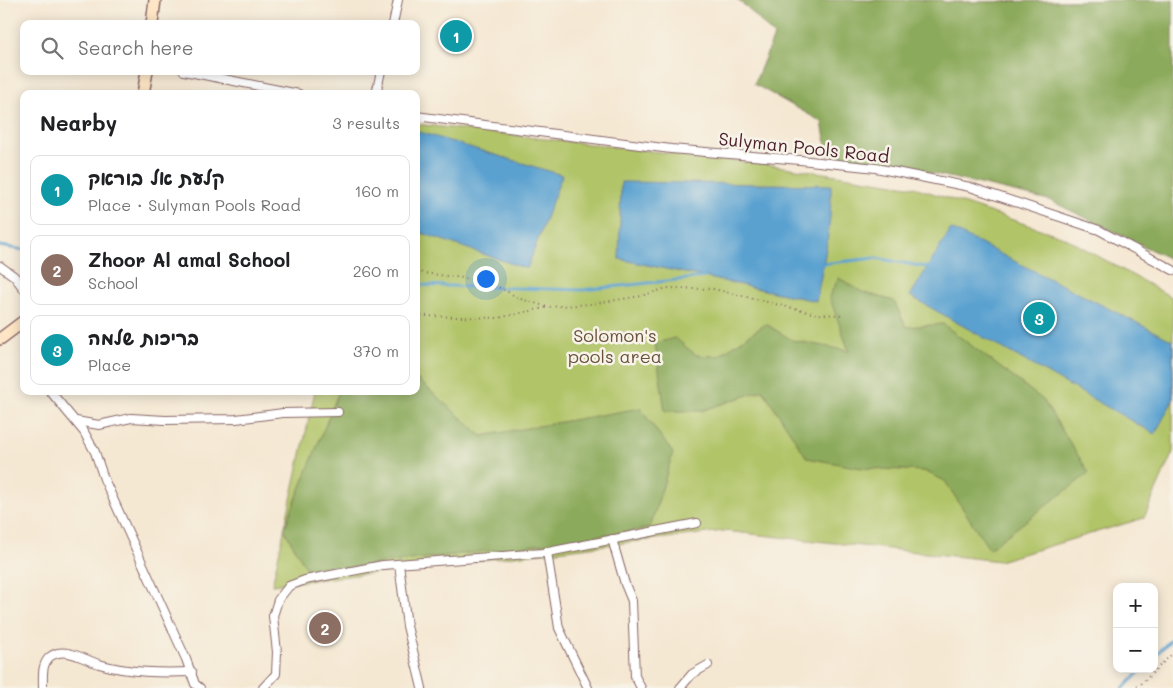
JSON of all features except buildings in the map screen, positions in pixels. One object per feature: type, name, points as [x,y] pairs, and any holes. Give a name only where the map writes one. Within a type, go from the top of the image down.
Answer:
[{"type":"main road","points":[[152,20],[155,0]]},
{"type":"main road","points":[[144,90],[145,75]]},
{"type":"main road","points":[[0,339],[20,324]]},
{"type":"street","points":[[393,20],[398,0]]},
{"type":"street","points":[[204,75],[279,90]]},
{"type":"street","points":[[377,90],[380,75]]},
{"type":"street","name":"Sulyman Pools Road","points":[[420,117],[671,149],[876,168],[970,187],[1100,230],[1173,270]]},
{"type":"street","points":[[0,266],[14,276],[20,284]]},
{"type":"street","points":[[53,395],[76,421],[95,452],[104,478],[192,672],[195,684],[200,688]]},
{"type":"street","points":[[76,421],[99,425],[131,418],[164,420],[236,419],[296,412],[338,412]]},
{"type":"street","points":[[263,688],[276,674],[277,652],[273,616],[278,600],[289,586],[305,580],[384,565],[546,552],[697,523]]},
{"type":"street","points":[[612,539],[632,601],[635,676],[640,688]]},
{"type":"street","points":[[546,552],[559,628],[588,688]]},
{"type":"street","points":[[399,564],[407,626],[422,688]]},
{"type":"street","points":[[43,688],[44,664],[52,655],[60,652],[101,665],[123,669],[149,672],[192,672]]},
{"type":"street","points":[[680,688],[692,674],[708,665]]},
{"type":"path","points":[[420,273],[486,281],[520,299],[548,307]]},
{"type":"path","points":[[420,316],[498,318],[548,307],[592,304],[641,296],[666,288],[714,289],[816,314],[844,315]]},
{"type":"path","points":[[1132,688],[1141,684],[1173,653]]},
{"type":"green space","points":[[737,0],[941,0],[945,2],[1173,0],[1173,262],[1049,200],[888,163],[828,155],[822,122],[754,84],[774,36],[747,7]]},
{"type":"green space","name":"Solomon's pools area","points":[[420,124],[771,165],[914,187],[1064,237],[1173,298],[1173,452],[1144,518],[999,561],[724,531],[272,585],[314,395],[420,395]]},
{"type":"green space","points":[[839,278],[862,292],[894,301],[906,327],[943,324],[1043,400],[1089,473],[989,549],[945,481],[924,471],[861,468],[807,458],[763,390],[701,411],[665,411],[655,343],[675,338],[696,355],[718,356],[766,324],[792,340],[849,351],[829,296]]},
{"type":"green space","points":[[420,382],[482,436],[640,408],[673,453],[650,528],[522,547],[308,572],[284,529],[337,395],[420,395]]},
{"type":"water","points":[[420,132],[562,175],[527,269],[420,232]]},
{"type":"water","points":[[621,182],[831,185],[829,229],[816,301],[619,259]]},
{"type":"water","points":[[951,229],[1173,341],[1173,400],[1155,434],[910,296]]},
{"type":"waterway","points":[[0,246],[20,249]]},
{"type":"waterway","points":[[820,264],[876,258],[931,268]]},
{"type":"waterway","points":[[420,285],[582,290],[705,277]]},
{"type":"waterway","points":[[1158,653],[1173,637]]},
{"type":"waterway","points":[[1123,688],[1139,673]]},
{"type":"place","name":"קלעת אל בוראק","points":[[456,36]]},
{"type":"place","name":"בריכות שלמה","points":[[1039,318]]},
{"type":"place","name":"Zhoor Al amal School","points":[[325,628]]}]
